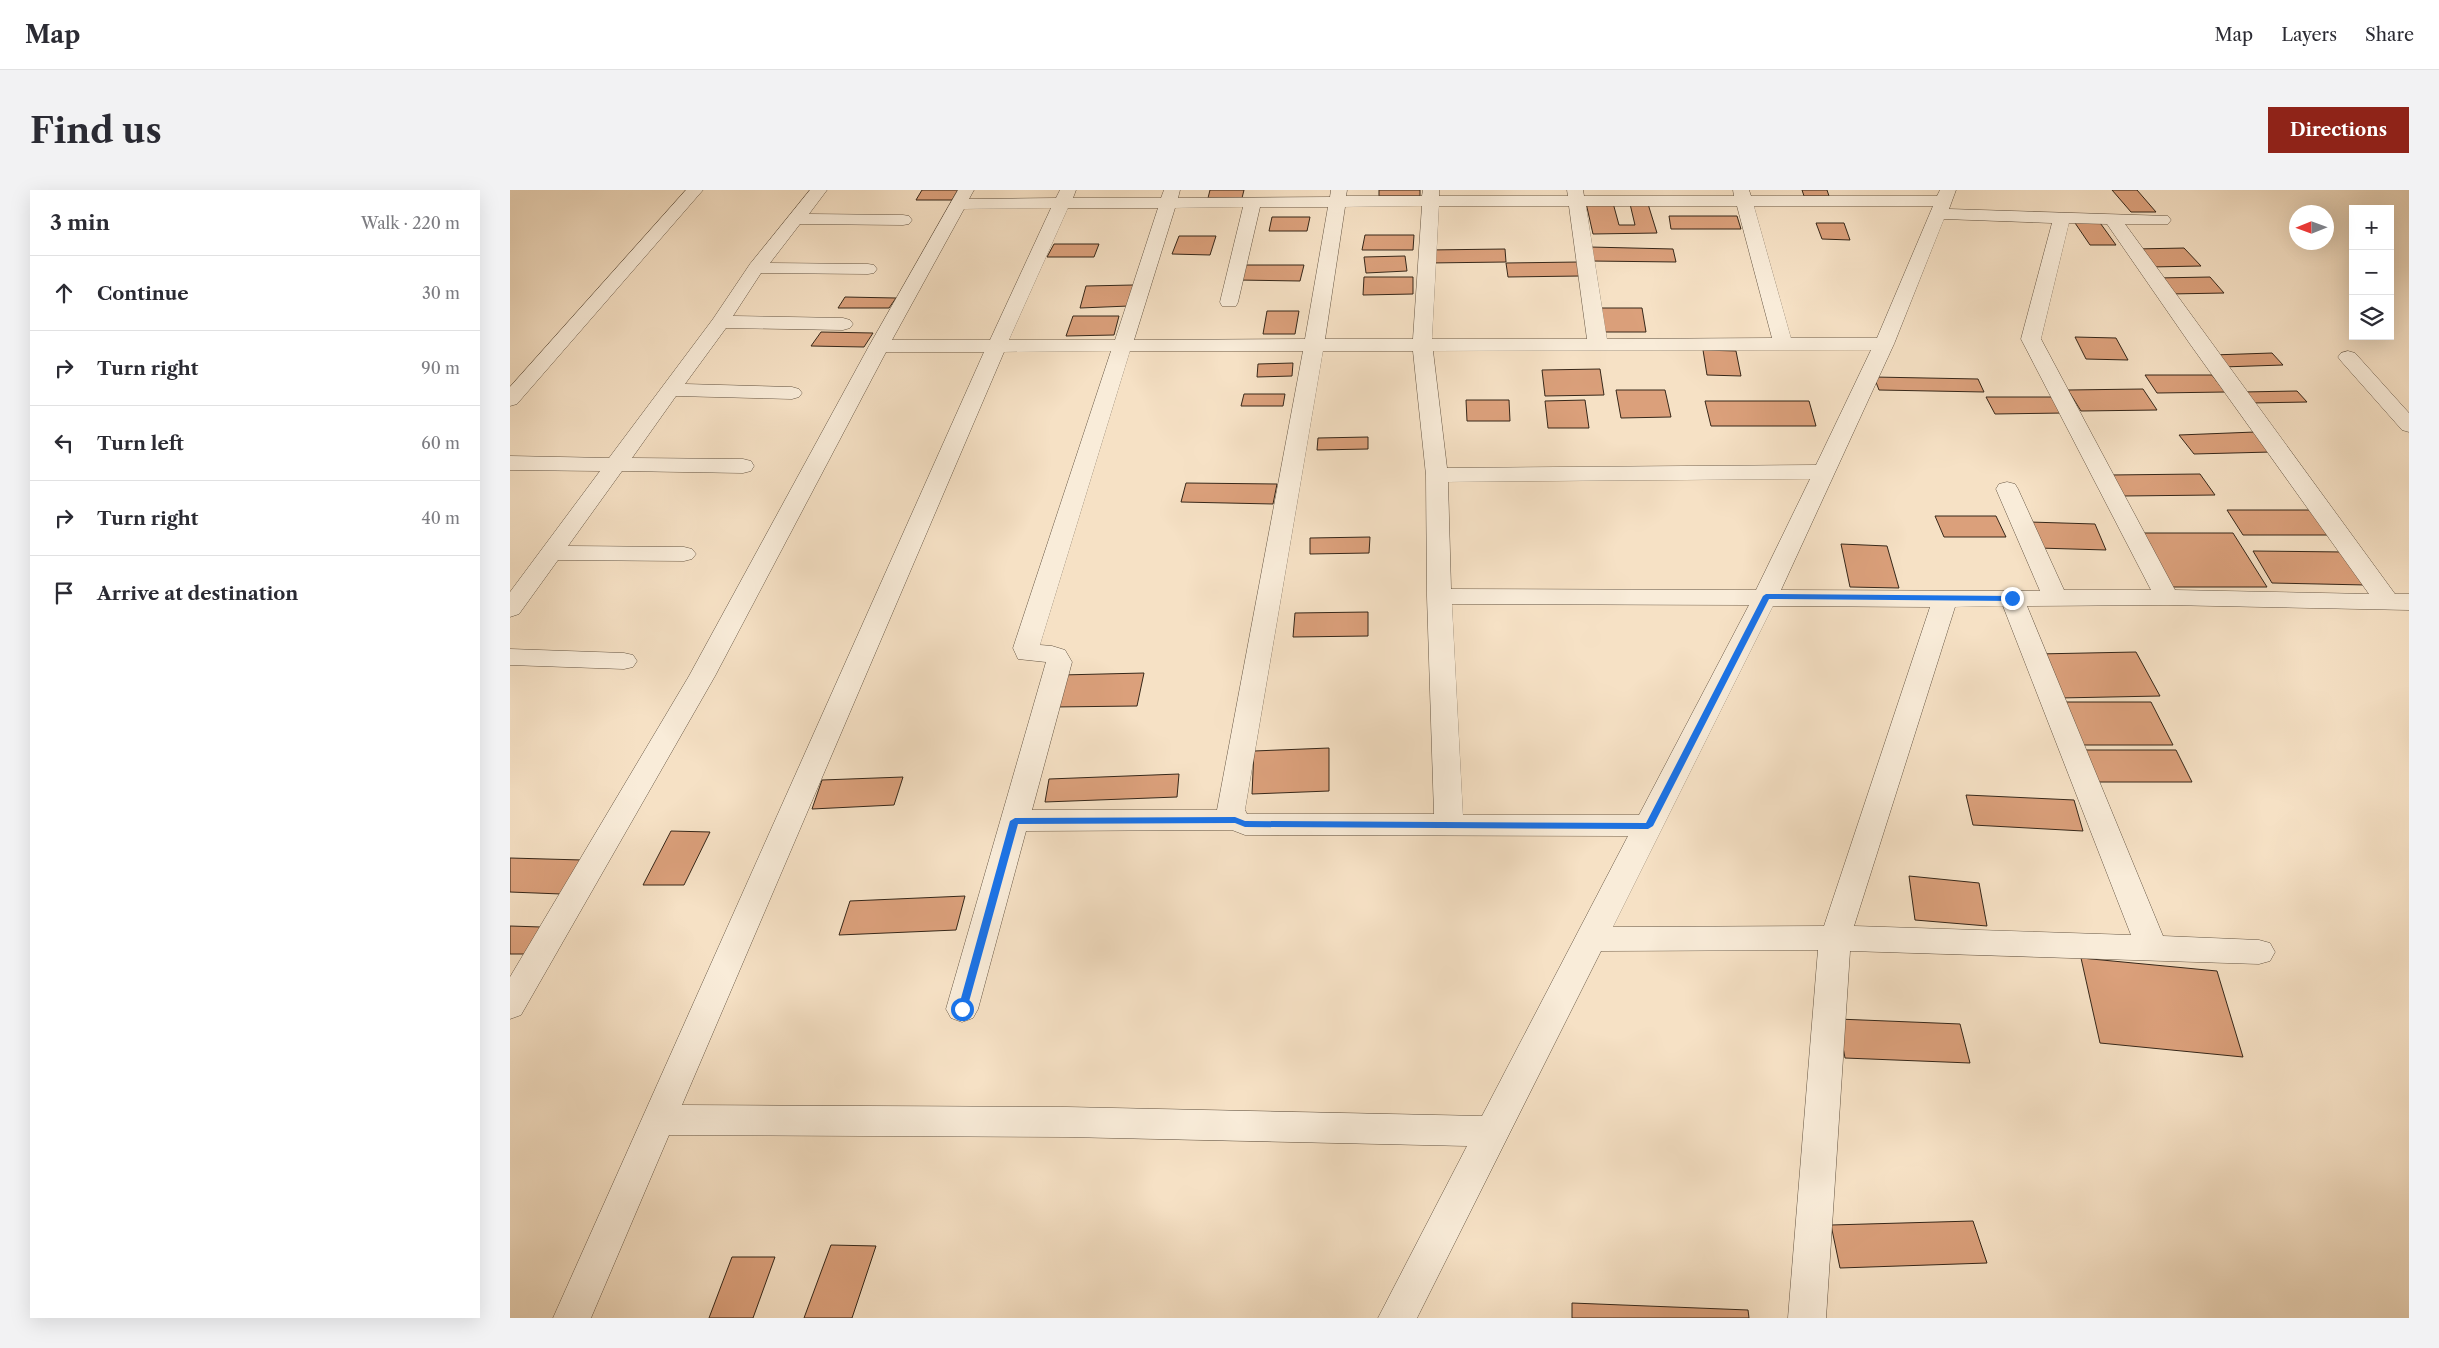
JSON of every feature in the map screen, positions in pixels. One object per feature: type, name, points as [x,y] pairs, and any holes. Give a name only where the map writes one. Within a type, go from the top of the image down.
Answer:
[{"type":"street","points":[[510,400],[695,190]]},
{"type":"street","points":[[510,608],[720,322],[756,268],[819,190]]},
{"type":"street","points":[[1431,195],[1422,345],[1437,475],[1439,596],[1449,825]]},
{"type":"street","points":[[510,1006],[702,676],[878,346],[962,197],[1170,196],[1252,202],[1339,196],[1431,195],[1843,196],[1943,202],[2062,218],[2162,220]]},
{"type":"street","points":[[1575,195],[1598,344]]},
{"type":"street","points":[[962,1009],[1059,662],[1056,656],[1052,654],[1027,653],[1026,648],[1170,196]]},
{"type":"street","points":[[1235,820],[1231,810],[1339,196]]},
{"type":"street","points":[[1742,196],[1783,344]]},
{"type":"street","points":[[572,1318],[998,345],[1065,197]]},
{"type":"street","points":[[1229,302],[1252,202]]},
{"type":"street","points":[[1398,1318],[1766,596],[1884,344],[1943,202]]},
{"type":"street","points":[[2062,218],[2031,339],[2167,597]]},
{"type":"street","points":[[796,219],[903,220]]},
{"type":"street","points":[[2112,219],[2197,340],[2399,602]]},
{"type":"street","points":[[756,268],[868,268]]},
{"type":"street","points":[[720,322],[843,324]]},
{"type":"street","points":[[878,346],[1884,344]]},
{"type":"street","points":[[2348,357],[2409,426]]},
{"type":"street","points":[[670,390],[792,393]]},
{"type":"street","points":[[510,463],[615,466],[743,466]]},
{"type":"street","points":[[1437,475],[1824,472]]},
{"type":"street","points":[[2007,489],[2055,598]]},
{"type":"street","points":[[550,553],[684,554]]},
{"type":"street","points":[[1439,596],[1766,596],[1945,599],[2167,597],[2399,602]]},
{"type":"street","points":[[2012,598],[2152,948]]},
{"type":"street","points":[[1807,1318],[1835,938],[1945,599]]},
{"type":"street","points":[[510,657],[624,661]]},
{"type":"street","points":[[1015,821],[1235,820],[1245,824],[1648,826]]},
{"type":"street","points":[[1591,939],[1835,938],[2259,952]]},
{"type":"street","points":[[658,1120],[1067,1122],[1493,1131]]},
{"type":"building","points":[[922,190],[958,190],[952,200],[916,200]]},
{"type":"building","points":[[1210,190],[1244,190],[1242,198],[1208,198]]},
{"type":"building","points":[[1379,190],[1420,190],[1420,196],[1379,196]]},
{"type":"building","points":[[1802,190],[1827,190],[1829,196],[1804,196]]},
{"type":"building","points":[[2112,190],[2137,190],[2156,212],[2131,212]]},
{"type":"building","points":[[1586,203],[1613,203],[1619,225],[1635,225],[1630,204],[1648,204],[1657,233],[1593,234]]},
{"type":"building","points":[[1669,216],[1737,216],[1741,229],[1671,229]]},
{"type":"building","points":[[1272,217],[1310,217],[1307,231],[1269,231]]},
{"type":"building","points":[[2073,220],[2098,220],[2116,245],[2090,245]]},
{"type":"building","points":[[1816,223],[1844,223],[1850,240],[1822,239]]},
{"type":"building","points":[[1365,235],[1414,235],[1413,250],[1362,250]]},
{"type":"building","points":[[1179,236],[1216,236],[1210,255],[1172,254]]},
{"type":"building","points":[[1054,244],[1099,244],[1094,257],[1047,257]]},
{"type":"building","points":[[1590,247],[1673,249],[1676,262],[1591,261]]},
{"type":"building","points":[[2184,248],[2201,266],[2150,267],[2135,249]]},
{"type":"building","points":[[1505,249],[1506,262],[1428,263],[1428,250]]},
{"type":"building","points":[[1405,256],[1407,271],[1366,273],[1364,257]]},
{"type":"building","points":[[1579,262],[1581,276],[1508,277],[1506,263]]},
{"type":"building","points":[[1242,265],[1304,265],[1300,281],[1238,280]]},
{"type":"building","points":[[1364,277],[1413,277],[1413,294],[1363,295]]},
{"type":"building","points":[[2210,277],[2224,293],[2170,294],[2157,278]]},
{"type":"building","points":[[1133,285],[1129,306],[1080,308],[1086,286]]},
{"type":"building","points":[[845,297],[896,298],[889,308],[838,308]]},
{"type":"building","points":[[1600,308],[1642,308],[1646,332],[1603,332]]},
{"type":"building","points":[[1267,311],[1299,311],[1295,334],[1263,334]]},
{"type":"building","points":[[1073,316],[1119,316],[1114,335],[1066,336]]},
{"type":"building","points":[[821,332],[873,333],[864,347],[811,346]]},
{"type":"building","points":[[2075,337],[2116,338],[2128,360],[2086,359]]},
{"type":"building","points":[[1703,350],[1736,351],[1741,376],[1707,375]]},
{"type":"building","points":[[2272,353],[2283,365],[2222,367],[2212,355]]},
{"type":"building","points":[[1293,363],[1292,376],[1257,377],[1258,364]]},
{"type":"building","points":[[1600,369],[1604,395],[1545,396],[1542,370]]},
{"type":"building","points":[[2145,375],[2212,375],[2225,392],[2157,393]]},
{"type":"building","points":[[1874,377],[1978,379],[1984,392],[1879,390]]},
{"type":"building","points":[[2143,389],[2157,410],[2081,411],[2068,390]]},
{"type":"building","points":[[1616,390],[1665,390],[1671,417],[1621,418]]},
{"type":"building","points":[[2297,391],[2307,402],[2251,403],[2242,392]]},
{"type":"building","points":[[1244,394],[1285,394],[1283,406],[1241,406]]},
{"type":"building","points":[[1986,397],[2054,397],[2064,413],[1995,414]]},
{"type":"building","points":[[1466,400],[1509,400],[1510,421],[1467,421]]},
{"type":"building","points":[[1585,400],[1589,428],[1548,428],[1545,401]]},
{"type":"building","points":[[1705,401],[1809,401],[1816,426],[1711,426]]},
{"type":"building","points":[[2255,432],[2271,452],[2194,454],[2179,435]]},
{"type":"building","points":[[1368,437],[1368,449],[1317,450],[1318,438]]},
{"type":"building","points":[[2200,474],[2215,495],[2123,496],[2110,475]]},
{"type":"building","points":[[1186,483],[1277,484],[1273,504],[1181,502]]},
{"type":"building","points":[[2227,510],[2310,510],[2328,535],[2243,535]]},
{"type":"building","points":[[1935,516],[1996,516],[2006,537],[1944,537]]},
{"type":"building","points":[[2029,522],[2095,524],[2106,550],[2038,548]]},
{"type":"building","points":[[2139,533],[2233,533],[2267,587],[2170,587]]},
{"type":"building","points":[[1370,537],[1369,553],[1310,554],[1310,538]]},
{"type":"building","points":[[1841,544],[1887,546],[1899,588],[1850,587]]},
{"type":"building","points":[[2253,551],[2344,552],[2366,585],[2272,583]]},
{"type":"building","points":[[1368,612],[1368,636],[1293,637],[1295,613]]},
{"type":"building","points":[[2136,652],[2160,696],[2059,698],[2037,654]]},
{"type":"building","points":[[1144,673],[1137,706],[1053,707],[1061,675]]},
{"type":"building","points":[[2056,702],[2151,702],[2173,745],[2075,745]]},
{"type":"building","points":[[1329,748],[1329,791],[1252,794],[1254,751]]},
{"type":"building","points":[[2076,750],[2176,750],[2192,782],[2090,782]]},
{"type":"building","points":[[1179,774],[1177,797],[1045,802],[1049,779]]},
{"type":"building","points":[[903,777],[894,805],[812,809],[822,780]]},
{"type":"building","points":[[1966,795],[2074,800],[2083,831],[1973,825]]},
{"type":"building","points":[[671,831],[710,832],[684,885],[643,885]]},
{"type":"building","points":[[510,858],[582,860],[561,894],[510,892]]},
{"type":"building","points":[[1909,876],[1979,883],[1987,926],[1915,920]]},
{"type":"building","points":[[965,896],[956,930],[839,935],[850,901]]},
{"type":"building","points":[[510,926],[541,927],[525,954],[510,954]]},
{"type":"building","points":[[2081,958],[2217,971],[2243,1057],[2100,1043]]},
{"type":"building","points":[[1838,1019],[1960,1024],[1970,1063],[1845,1058]]},
{"type":"building","points":[[1973,1221],[1987,1263],[1840,1268],[1831,1225]]},
{"type":"building","points":[[831,1245],[876,1246],[852,1318],[804,1318]]},
{"type":"building","points":[[732,1257],[775,1257],[753,1318],[709,1318]]},
{"type":"building","points":[[1572,1303],[1748,1310],[1749,1318],[1572,1318]]},
{"type":"route","points":[[962,1009],[1015,821],[1235,820],[1245,824],[1648,826],[1766,596],[1945,599],[2012,598]]}]
